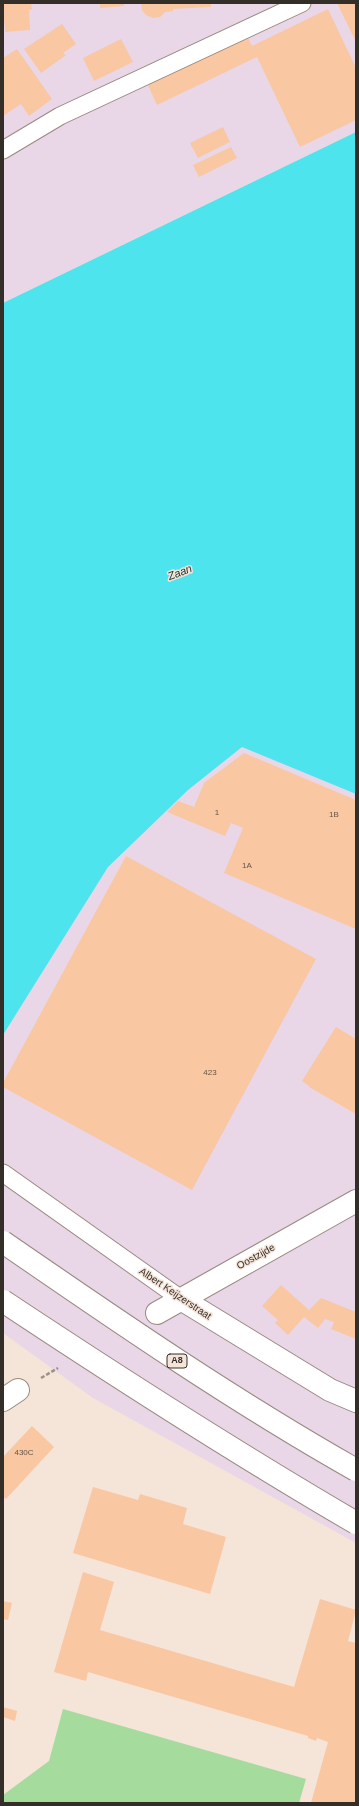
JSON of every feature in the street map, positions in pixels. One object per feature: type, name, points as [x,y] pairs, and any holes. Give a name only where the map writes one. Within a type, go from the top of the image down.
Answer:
[{"type":"main road","name":"Oostzijde","points":[[157,1313],[356,1201]]},
{"type":"main road","name":"A8","points":[[3,1242],[160,1350],[294,1435],[356,1470]]},
{"type":"main road","name":"Albert Keijzerstraat","points":[[181,1299],[330,1390],[356,1401]]},
{"type":"main road","points":[[3,1302],[137,1390],[276,1477],[356,1523]]},
{"type":"lane","points":[[3,150],[60,116],[302,3]]},
{"type":"lane","name":"Albert Keijzerstraat","points":[[3,1173],[181,1299]]},
{"type":"shaded area","points":[[3,3],[356,3],[356,132],[3,303]]},
{"type":"shaded area","points":[[136,687],[356,725],[356,1543],[93,1398],[3,1333],[3,951]]},
{"type":"green space","points":[[63,1709],[306,1779],[299,1803],[3,1803],[3,1795],[49,1761]]},
{"type":"water","name":"Zaan","points":[[356,132],[356,794],[242,747],[188,790],[108,867],[3,1035],[3,303]]},
{"type":"building","points":[[3,3],[31,3],[32,9],[29,10],[30,30],[5,32]]},
{"type":"building","points":[[100,3],[124,3],[124,6],[100,8]]},
{"type":"building","points":[[141,3],[211,3],[211,7],[173,9],[173,11],[165,12],[160,17],[153,18],[146,15],[142,10]]},
{"type":"building","points":[[337,3],[356,3],[356,42]]},
{"type":"building","points":[[328,9],[356,68],[356,120],[300,147],[257,57],[157,105],[147,83],[247,36],[252,46]]},
{"type":"building","points":[[62,24],[76,44],[63,53],[66,55],[41,73],[24,49]]},
{"type":"building","points":[[121,39],[133,62],[94,81],[83,58]]},
{"type":"building","points":[[17,49],[52,99],[29,116],[21,104],[3,116],[3,58]]},
{"type":"building","points":[[223,127],[230,142],[198,158],[190,143]]},
{"type":"building","points":[[231,147],[237,158],[199,177],[193,165]]},
{"type":"building","points":[[244,753],[356,800],[356,929],[224,873],[243,828],[231,823],[225,836],[167,812],[178,801],[194,807],[204,783]]},
{"type":"building","points":[[126,856],[316,959],[192,1190],[3,1087],[3,1083]]},
{"type":"building","points":[[336,1027],[356,1039],[356,1114],[309,1087],[302,1081]]},
{"type":"building","points":[[281,1285],[309,1310],[321,1298],[356,1312],[356,1339],[331,1329],[334,1322],[325,1319],[318,1328],[304,1317],[288,1335],[275,1323],[278,1320],[262,1306]]},
{"type":"building","points":[[32,1426],[54,1447],[6,1499],[3,1497],[3,1457]]},
{"type":"building","points":[[93,1487],[138,1500],[140,1494],[187,1508],[183,1524],[226,1537],[210,1594],[73,1553]]},
{"type":"building","points":[[83,1572],[114,1582],[100,1630],[294,1687],[320,1599],[356,1610],[348,1641],[356,1643],[355,1803],[311,1803],[328,1742],[317,1738],[316,1741],[308,1738],[308,1736],[88,1672],[86,1681],[54,1672]]},
{"type":"building","points":[[3,1601],[12,1603],[8,1620],[3,1619]]},
{"type":"building","points":[[3,1707],[17,1711],[15,1721],[3,1717]]}]
